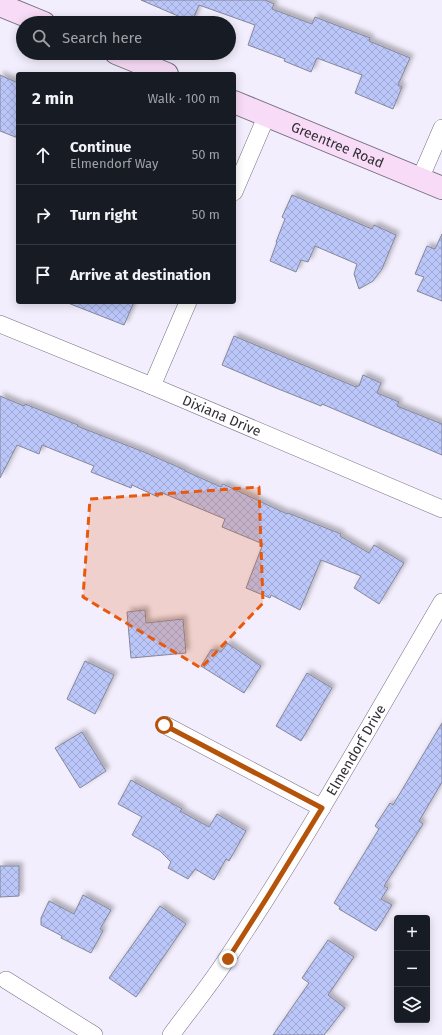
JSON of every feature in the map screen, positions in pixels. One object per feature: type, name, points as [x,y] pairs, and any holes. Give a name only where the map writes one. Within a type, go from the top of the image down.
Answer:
[{"type":"street","points":[[0,5],[27,16]]},
{"type":"street","points":[[133,60],[162,72]]},
{"type":"street","name":"Greentree Road","points":[[236,103],[442,188]]},
{"type":"street","points":[[236,187],[267,115]]},
{"type":"street","points":[[420,179],[442,128]]},
{"type":"street","points":[[152,386],[187,304]]},
{"type":"street","name":"Dixiana Drive","points":[[0,324],[152,386],[442,509]]},
{"type":"street","name":"Elmendorf Drive","points":[[171,1035],[228,959],[268,896],[322,808],[442,602]]},
{"type":"street","points":[[164,725],[322,808]]},
{"type":"street","points":[[6,980],[94,1035]]},
{"type":"highlighted area","points":[[259,487],[263,603],[201,668],[83,597],[90,499]]},
{"type":"building","points":[[141,0],[265,0],[274,4],[272,9],[312,24],[315,17],[370,38],[369,41],[410,58],[398,85],[402,87],[393,109],[355,93],[362,75],[317,58],[311,72],[284,61],[285,59],[248,45],[255,25],[236,18],[236,16],[230,16],[199,5],[194,16],[178,16]]},
{"type":"building","points":[[0,75],[16,82],[16,137],[0,131]]},
{"type":"building","points":[[292,195],[372,229],[374,225],[396,235],[382,269],[373,281],[359,289],[354,274],[357,264],[315,246],[308,262],[301,260],[296,272],[270,261],[285,219],[282,217]]},
{"type":"building","points":[[442,234],[442,301],[417,291],[424,277],[415,274],[427,246],[435,249]]},
{"type":"building","points":[[71,304],[133,304],[124,325]]},
{"type":"building","points":[[234,336],[356,387],[359,386],[363,375],[381,383],[377,393],[399,402],[397,406],[442,424],[442,455],[322,404],[321,406],[222,365]]},
{"type":"building","points":[[0,396],[24,406],[25,404],[78,425],[77,426],[144,452],[221,487],[223,484],[287,514],[288,513],[341,534],[340,536],[369,553],[374,545],[404,563],[379,604],[354,588],[361,576],[321,560],[300,610],[271,595],[270,598],[246,588],[263,544],[222,527],[225,519],[160,492],[158,497],[132,485],[131,488],[91,472],[94,466],[42,445],[39,454],[17,445],[0,478]]},
{"type":"building","points":[[145,610],[146,623],[183,619],[186,653],[131,658],[127,612]]},
{"type":"building","points":[[227,643],[261,666],[244,693],[201,666],[211,650],[218,650],[221,652]]},
{"type":"building","points":[[85,661],[114,675],[95,714],[67,699]]},
{"type":"building","points":[[307,673],[332,688],[301,741],[276,726]]},
{"type":"building","points":[[442,723],[442,782],[419,821],[423,824],[384,886],[388,888],[381,899],[392,905],[376,931],[339,909],[340,907],[334,903],[379,829],[375,826],[390,803],[393,805]]},
{"type":"building","points":[[82,732],[106,771],[80,788],[55,748]]},
{"type":"building","points":[[131,780],[182,809],[180,811],[209,827],[217,814],[246,831],[229,861],[226,859],[214,880],[195,869],[188,879],[168,868],[171,862],[160,851],[132,835],[142,817],[118,804]]},
{"type":"building","points":[[0,866],[19,866],[19,896],[0,897]]},
{"type":"building","points":[[83,895],[111,910],[100,929],[103,931],[91,953],[61,938],[62,936],[41,925],[41,918],[49,901],[74,914]]},
{"type":"building","points":[[160,906],[186,924],[136,997],[109,978]]},
{"type":"building","points":[[328,940],[354,957],[328,995],[345,1008],[324,1035],[273,1035],[309,983],[302,978]]},
{"type":"route","points":[[164,725],[322,808],[228,959]]}]
